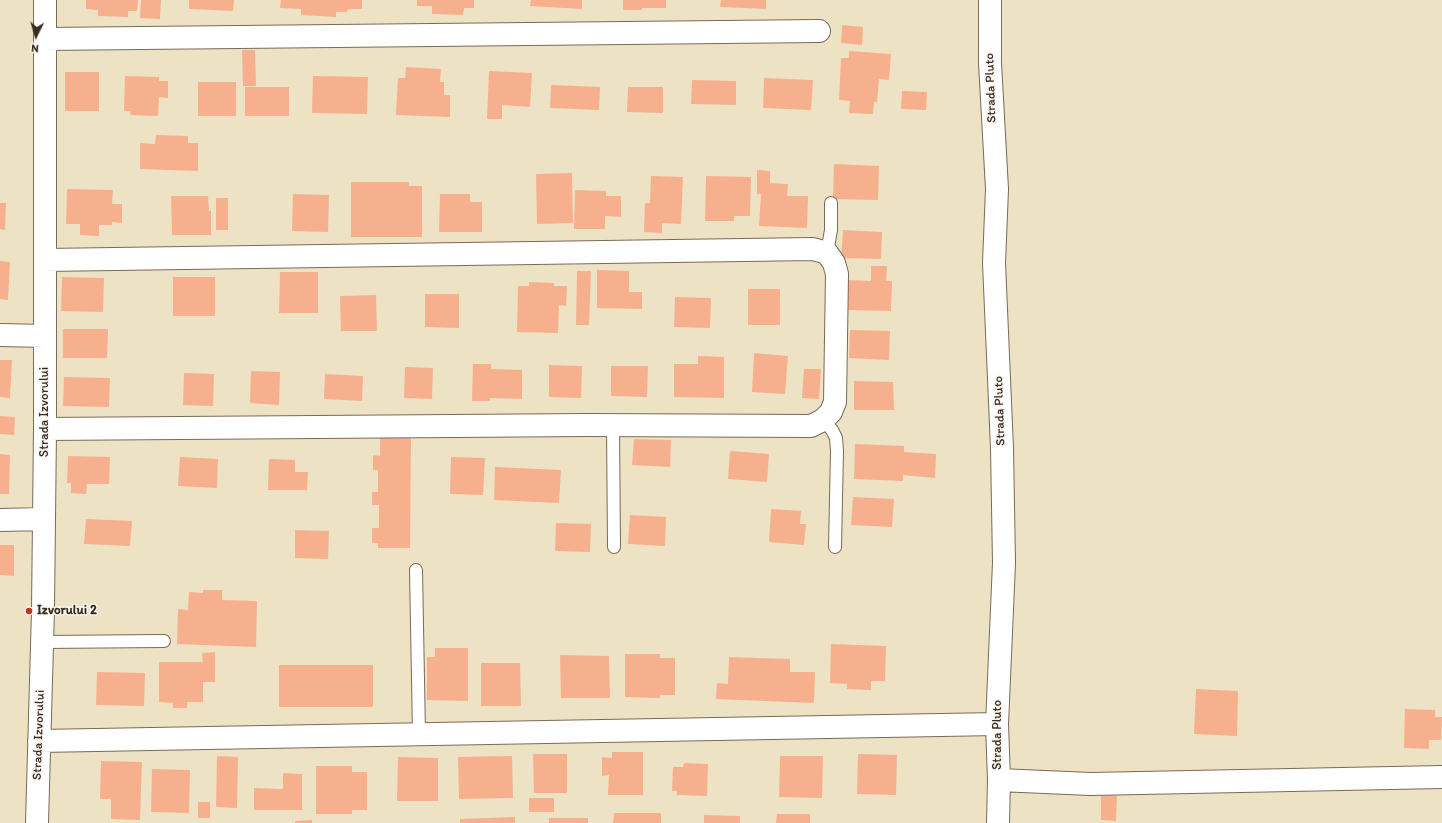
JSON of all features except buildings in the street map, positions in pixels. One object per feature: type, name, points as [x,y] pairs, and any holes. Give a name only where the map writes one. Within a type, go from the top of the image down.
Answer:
[{"type":"street","name":"Strada Izvorului","points":[[37,823],[42,642],[45,429],[45,0]]},
{"type":"street","name":"Strada Pluto","points":[[990,0],[990,63],[997,189],[994,263],[1002,448],[1004,563],[997,724],[999,780],[998,823]]},
{"type":"street","points":[[45,39],[819,31]]},
{"type":"street","points":[[45,260],[784,248],[813,249],[826,253],[834,263],[837,274],[836,402],[831,412],[823,420],[811,426],[613,425],[45,429]]},
{"type":"street","points":[[0,335],[45,336]]},
{"type":"street","points":[[0,520],[44,519]]},
{"type":"street","points":[[39,742],[997,724]]},
{"type":"street","points":[[999,780],[1090,784],[1442,777]]},
{"type":"lane","points":[[826,253],[831,230],[831,203]]},
{"type":"lane","points":[[823,420],[832,430],[836,438],[835,547]]},
{"type":"lane","points":[[613,425],[614,547]]},
{"type":"lane","points":[[416,570],[419,734]]},
{"type":"lane","points":[[42,642],[164,641]]},
{"type":"place","name":"Izvorului 2","points":[[29,611]]}]
